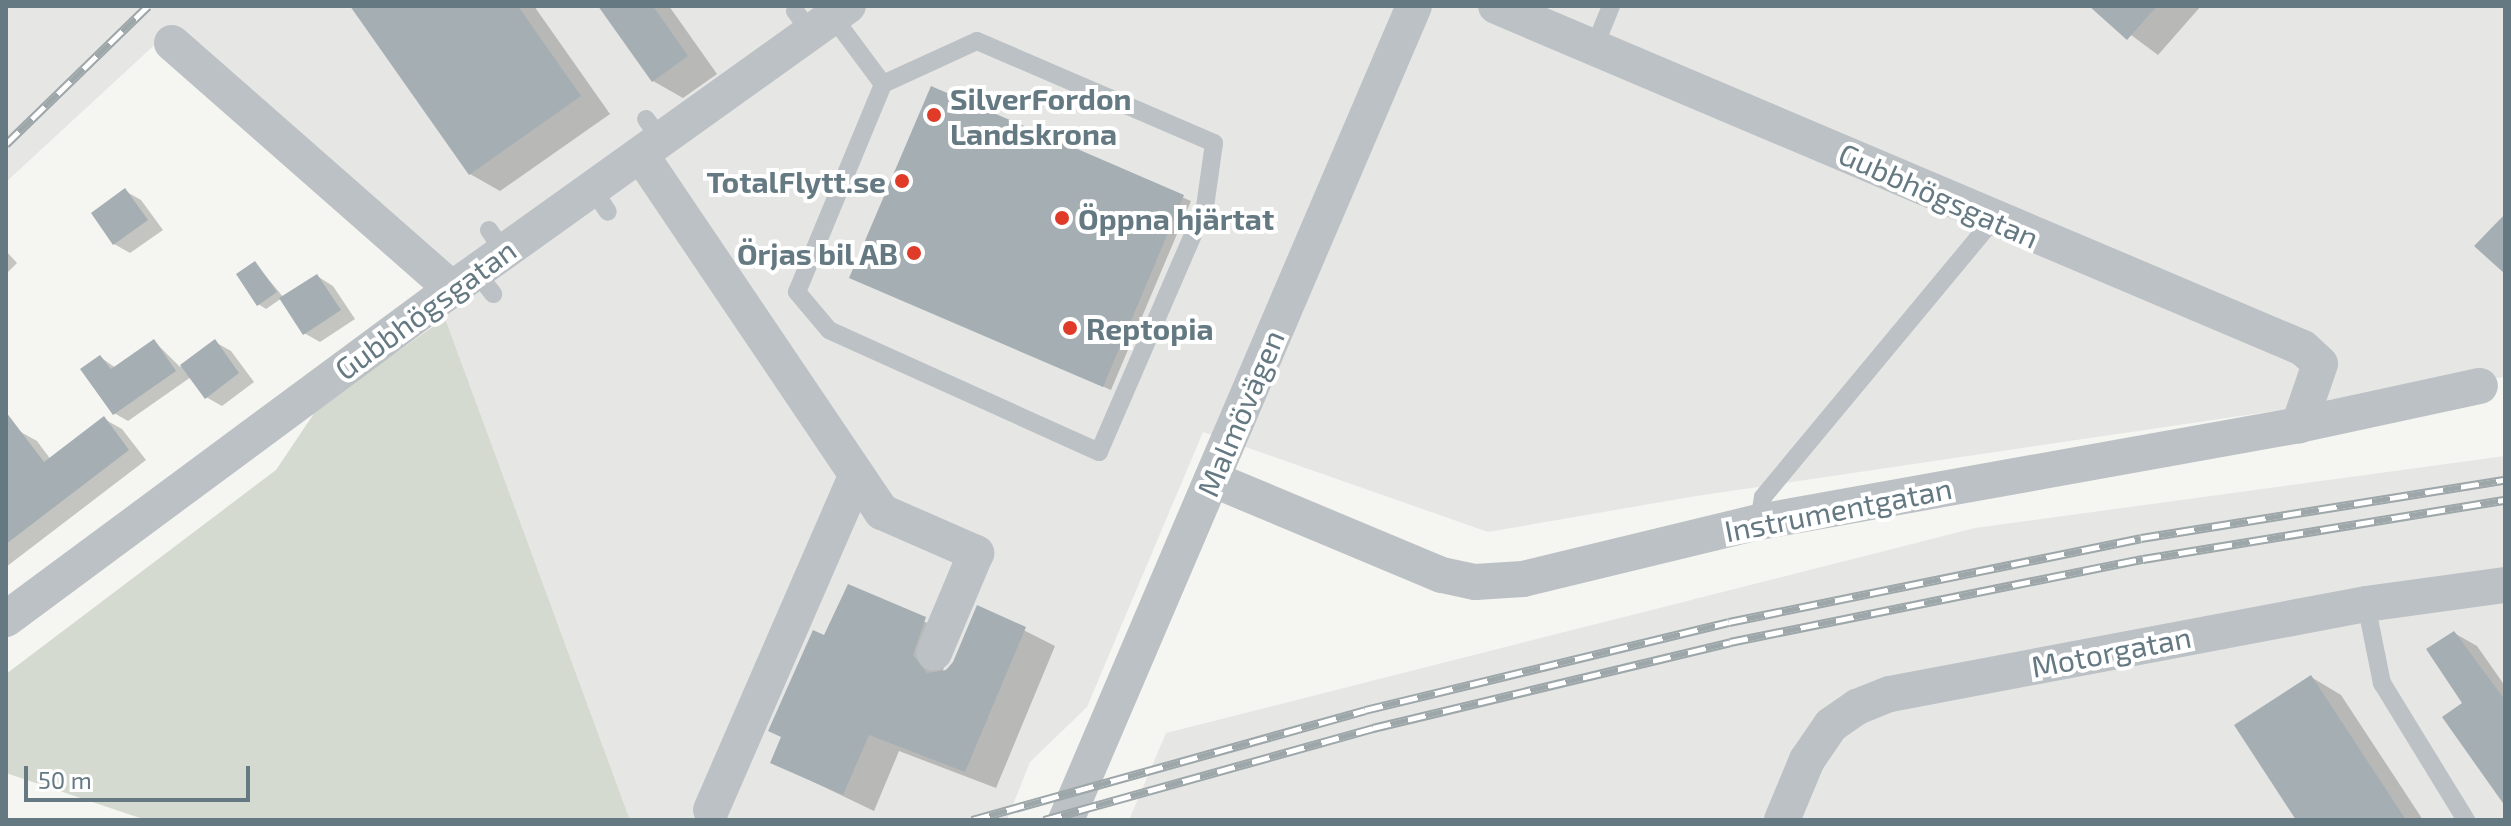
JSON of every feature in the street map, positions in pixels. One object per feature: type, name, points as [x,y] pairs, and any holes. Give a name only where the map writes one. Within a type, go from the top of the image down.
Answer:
[{"type":"street","name":"Malmövägen","points":[[1066,820],[1414,6]]},
{"type":"street","name":"Gubbhögsgatan","points":[[1496,6],[1993,220],[2303,348],[2320,364],[2299,425]]},
{"type":"street","name":"Gubbhögsgatan","points":[[6,619],[483,267],[601,200],[649,138],[822,17]]},
{"type":"street","points":[[172,43],[483,267]]},
{"type":"street","points":[[649,138],[882,512],[976,553],[934,653]]},
{"type":"street","name":"Instrumentgatan","points":[[1212,479],[1442,575],[1475,582],[1523,579],[1759,522],[2299,425],[2492,383]]},
{"type":"street","points":[[711,810],[857,475]]},
{"type":"street","name":"Motorgatan","points":[[1782,820],[1807,760],[1831,725],[1857,707],[1890,694],[2366,604],[2505,585]]},
{"type":"lane","points":[[1594,48],[1611,6]]},
{"type":"lane","points":[[822,17],[883,84]]},
{"type":"lane","points":[[977,41],[1214,143],[1205,207],[1099,452],[829,330],[797,292],[883,84],[977,41]]},
{"type":"lane","points":[[1759,522],[1763,497],[1993,220]]},
{"type":"lane","points":[[2366,604],[2382,683],[2466,820]]},
{"type":"shaded area","points":[[6,6],[2505,6],[2505,377],[1696,496],[1488,532],[1203,432],[1087,707],[1030,762],[1007,820],[630,820],[445,318],[443,263],[175,26],[6,182]]},
{"type":"shaded area","points":[[445,318],[630,820],[146,820],[6,773],[6,674],[276,470],[317,409]]},
{"type":"shaded area","points":[[2505,456],[2505,820],[1129,820],[1166,733],[1975,528]]},
{"type":"building","points":[[350,6],[518,6],[581,96],[469,175]]},
{"type":"building","points":[[598,6],[653,6],[688,56],[652,82]]},
{"type":"building","points":[[2089,6],[2157,6],[2127,40]]},
{"type":"building","points":[[931,86],[1184,195],[1103,387],[849,278]]},
{"type":"building","points":[[125,188],[148,220],[113,245],[91,213]]},
{"type":"building","points":[[2505,214],[2505,274],[2474,246]]},
{"type":"building","points":[[255,261],[277,292],[257,306],[236,274]]},
{"type":"building","points":[[317,274],[341,310],[303,335],[279,298]]},
{"type":"building","points":[[154,339],[176,371],[113,415],[80,369],[100,355],[111,369]]},
{"type":"building","points":[[215,339],[239,373],[205,399],[180,365]]},
{"type":"building","points":[[6,412],[44,462],[104,416],[129,450],[6,544]]},
{"type":"building","points":[[848,584],[926,617],[913,655],[927,673],[946,670],[953,662],[977,605],[1026,627],[965,772],[869,735],[843,795],[770,763],[781,737],[768,731],[813,630],[824,635]]},
{"type":"building","points":[[2454,631],[2505,700],[2505,806],[2442,717],[2462,703],[2426,649]]},
{"type":"building","points":[[2311,675],[2406,820],[2296,820],[2234,725]]},
{"type":"railway","points":[[6,144],[148,6]]},
{"type":"railway","points":[[972,820],[1365,710],[1729,622],[2141,538],[2505,480]]},
{"type":"railway","points":[[1044,820],[1373,728],[1730,642],[2143,559],[2505,500]]},
{"type":"place","name":"SilverFordon Landskrona","points":[[934,115]]},
{"type":"place","name":"TotalFlytt.se","points":[[902,181]]},
{"type":"place","name":"Öppna hjärtat","points":[[1062,218]]},
{"type":"place","name":"Örjas bil AB","points":[[914,253]]},
{"type":"place","name":"Reptopia","points":[[1070,328]]}]
